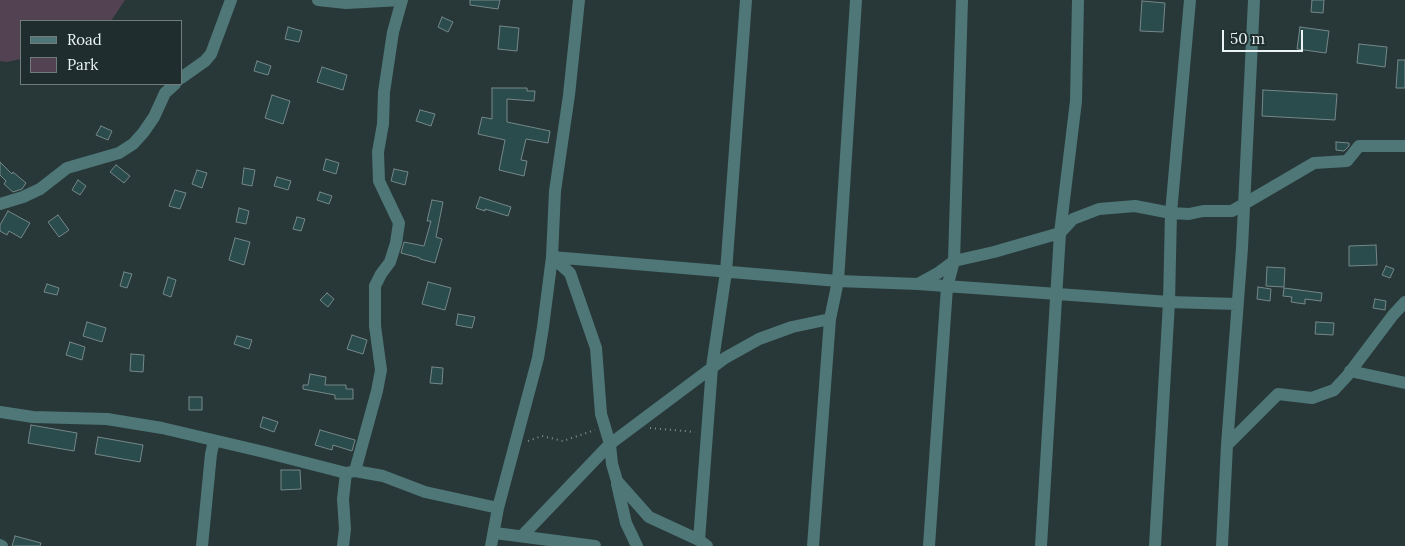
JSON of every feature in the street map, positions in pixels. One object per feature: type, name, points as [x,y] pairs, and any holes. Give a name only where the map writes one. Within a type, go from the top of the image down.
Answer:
[{"type":"street","points":[[182,77],[211,54],[231,0]]},
{"type":"street","points":[[318,0],[346,2],[402,0],[393,32],[378,152],[379,181],[399,223],[396,244],[390,262],[375,286],[375,326],[381,370],[375,400],[350,472],[343,500],[345,529],[343,546]]},
{"type":"street","points":[[492,546],[498,508],[516,444],[532,372],[538,358],[552,257],[555,190],[569,95],[579,0]]},
{"type":"street","points":[[616,482],[649,517],[703,543],[707,434],[712,366],[726,272],[746,0]]},
{"type":"street","points":[[813,546],[830,319],[838,280],[856,0]]},
{"type":"street","points":[[929,546],[947,287],[954,261],[962,0]]},
{"type":"street","points":[[1042,546],[1060,233],[1076,101],[1078,0]]},
{"type":"street","points":[[1154,546],[1169,302],[1171,213],[1190,0]]},
{"type":"street","points":[[1222,546],[1227,445],[1242,248],[1254,0]]},
{"type":"street","points":[[0,204],[40,189],[68,168],[120,153],[133,144],[143,133],[154,117],[165,93],[174,85]]},
{"type":"street","points":[[918,284],[954,261],[994,252],[1060,233],[1073,219],[1099,209],[1135,206],[1171,213],[1188,214],[1203,211],[1232,210],[1314,164],[1347,161],[1359,146],[1405,146]]},
{"type":"street","points":[[552,257],[838,280],[1169,302],[1237,304]]},
{"type":"street","points":[[552,257],[570,273],[596,348],[601,414],[610,444],[612,464],[626,523],[637,546]]},
{"type":"street","points":[[1227,445],[1278,394],[1312,398],[1334,390],[1392,315],[1405,302]]},
{"type":"street","points":[[522,536],[610,444],[712,366],[759,339],[792,327],[830,319]]},
{"type":"street","points":[[1350,371],[1405,383]]},
{"type":"street","points":[[0,412],[33,417],[107,419],[162,428],[350,472],[383,476],[425,492],[498,508]]},
{"type":"street","points":[[202,546],[214,440]]},
{"type":"street","points":[[495,533],[594,546]]},
{"type":"path","points":[[516,444],[542,436],[563,440],[605,426]]},
{"type":"path","points":[[632,426],[707,434]]},
{"type":"green space","points":[[0,0],[125,0],[112,20],[20,20],[20,59],[7,62],[0,61]]},
{"type":"building","points":[[470,0],[500,0],[498,9],[470,5]]},
{"type":"building","points":[[1312,0],[1324,0],[1323,13],[1311,12]]},
{"type":"building","points":[[1142,1],[1165,3],[1163,32],[1140,31]]},
{"type":"building","points":[[442,17],[453,22],[448,32],[438,27]]},
{"type":"building","points":[[500,26],[519,28],[517,51],[498,49]]},
{"type":"building","points":[[288,27],[302,31],[299,42],[285,39]]},
{"type":"building","points":[[1300,27],[1329,31],[1326,53],[1297,49]]},
{"type":"building","points":[[1359,44],[1387,47],[1385,67],[1357,63]]},
{"type":"building","points":[[1398,60],[1405,60],[1405,88],[1396,88]]},
{"type":"building","points":[[257,61],[271,66],[268,75],[254,71]]},
{"type":"building","points":[[322,67],[347,75],[343,90],[317,82]]},
{"type":"building","points":[[492,88],[527,88],[527,91],[535,91],[534,101],[507,99],[507,122],[550,131],[548,143],[526,139],[521,160],[527,161],[524,176],[499,170],[505,140],[478,134],[482,117],[492,119]]},
{"type":"building","points":[[1263,90],[1337,94],[1335,120],[1262,116]]},
{"type":"building","points":[[272,95],[290,101],[283,124],[265,118]]},
{"type":"building","points":[[420,110],[435,114],[431,126],[416,121]]},
{"type":"building","points":[[101,126],[112,131],[108,140],[96,135]]},
{"type":"building","points":[[1336,142],[1349,143],[1349,146],[1344,151],[1336,150]]},
{"type":"building","points":[[326,159],[339,163],[336,174],[323,170]]},
{"type":"building","points":[[0,162],[12,174],[13,172],[26,183],[22,189],[13,192],[4,184],[6,181],[0,175]]},
{"type":"building","points":[[116,165],[130,176],[124,183],[110,172]]},
{"type":"building","points":[[244,168],[255,170],[252,186],[242,184]]},
{"type":"building","points":[[394,169],[408,172],[405,185],[391,181]]},
{"type":"building","points":[[197,170],[207,173],[202,188],[192,184]]},
{"type":"building","points":[[277,177],[291,181],[288,190],[274,186]]},
{"type":"building","points":[[78,180],[86,186],[80,195],[72,190]]},
{"type":"building","points":[[175,190],[186,193],[180,209],[169,206]]},
{"type":"building","points":[[320,192],[332,196],[329,204],[317,200]]},
{"type":"building","points":[[480,197],[511,207],[508,216],[476,208]]},
{"type":"building","points":[[432,200],[443,202],[436,237],[442,239],[435,263],[401,253],[404,242],[424,246],[431,221],[427,221]]},
{"type":"building","points":[[239,208],[249,211],[246,224],[236,222]]},
{"type":"building","points":[[8,211],[30,223],[21,238],[9,231],[7,235],[0,231],[0,225]]},
{"type":"building","points":[[58,215],[69,230],[59,237],[48,222]]},
{"type":"building","points":[[297,217],[305,219],[301,231],[293,229]]},
{"type":"building","points":[[235,238],[250,242],[244,265],[229,260]]},
{"type":"building","points":[[1376,245],[1377,265],[1349,266],[1349,246]]},
{"type":"building","points":[[1386,266],[1394,269],[1390,278],[1382,275]]},
{"type":"building","points":[[1267,267],[1285,268],[1284,287],[1266,286]]},
{"type":"building","points":[[124,272],[132,274],[127,288],[120,286]]},
{"type":"building","points":[[168,277],[176,280],[171,297],[163,294]]},
{"type":"building","points":[[428,282],[451,288],[445,310],[422,304]]},
{"type":"building","points":[[47,284],[59,288],[57,295],[44,292]]},
{"type":"building","points":[[1258,287],[1271,289],[1270,301],[1257,299]]},
{"type":"building","points":[[1284,288],[1322,293],[1321,301],[1305,299],[1305,304],[1291,302],[1292,297],[1283,296]]},
{"type":"building","points":[[327,293],[334,299],[328,307],[320,300]]},
{"type":"building","points":[[1375,299],[1386,301],[1385,310],[1373,308]]},
{"type":"building","points":[[458,314],[475,317],[472,328],[456,325]]},
{"type":"building","points":[[87,322],[106,328],[102,342],[83,336]]},
{"type":"building","points":[[1316,322],[1334,323],[1333,335],[1315,334]]},
{"type":"building","points":[[352,335],[367,340],[363,354],[347,349]]},
{"type":"building","points":[[237,336],[252,340],[249,349],[234,344]]},
{"type":"building","points":[[70,342],[85,347],[82,360],[66,355]]},
{"type":"building","points":[[131,354],[144,355],[143,372],[130,371]]},
{"type":"building","points":[[432,367],[443,368],[442,384],[430,383]]},
{"type":"building","points":[[310,374],[326,377],[325,385],[346,385],[346,389],[353,389],[353,399],[335,399],[335,395],[303,389],[303,385],[308,385]]},
{"type":"building","points":[[189,397],[202,397],[202,410],[189,410]]},
{"type":"building","points":[[263,417],[278,422],[274,432],[260,427]]},
{"type":"building","points":[[31,425],[77,433],[74,451],[28,443]]},
{"type":"building","points":[[320,430],[355,440],[352,451],[333,445],[332,450],[315,445]]},
{"type":"building","points":[[98,437],[143,445],[140,462],[95,454]]},
{"type":"building","points":[[281,470],[300,470],[301,489],[281,490]]},
{"type":"building","points":[[15,536],[41,543],[40,546],[12,546]]}]
